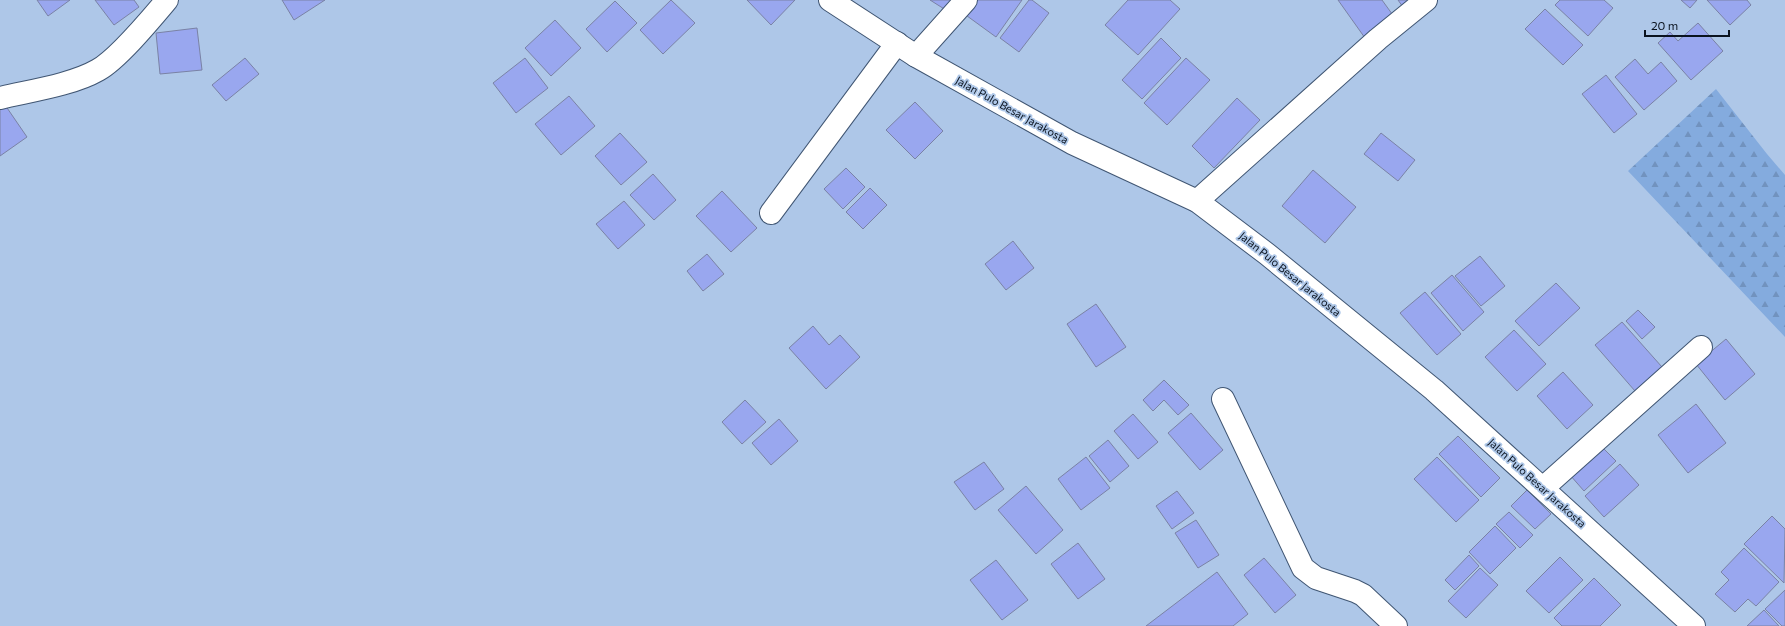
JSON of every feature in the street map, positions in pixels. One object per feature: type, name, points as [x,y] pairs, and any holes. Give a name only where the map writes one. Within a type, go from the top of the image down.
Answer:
[{"type":"street","points":[[0,98],[82,77],[98,70],[112,60],[166,0]]},
{"type":"street","name":"Jalan Pulo Besar Jarakosta","points":[[830,0],[916,56],[1072,143],[1197,201],[1267,254],[1434,390],[1694,626]]},
{"type":"street","points":[[916,56],[966,0]]},
{"type":"street","points":[[1197,201],[1378,39],[1426,0]]},
{"type":"street","points":[[771,213],[897,43]]},
{"type":"street","points":[[1543,488],[1701,346]]},
{"type":"street","points":[[1222,399],[1303,568],[1316,578],[1363,595],[1396,626]]},
{"type":"green space","points":[[1716,89],[1785,175],[1785,337],[1628,171]]},
{"type":"building","points":[[37,0],[70,0],[48,16]]},
{"type":"building","points":[[95,0],[134,0],[139,7],[114,25]]},
{"type":"building","points":[[282,0],[325,0],[294,20]]},
{"type":"building","points":[[671,0],[695,23],[663,54],[640,30]]},
{"type":"building","points":[[747,0],[795,0],[771,25]]},
{"type":"building","points":[[930,0],[957,0],[949,12]]},
{"type":"building","points":[[973,0],[1022,0],[996,37],[963,13]]},
{"type":"building","points":[[1029,0],[1032,0],[1049,13],[1019,52],[1000,38]]},
{"type":"building","points":[[1128,0],[1170,0],[1180,9],[1138,55],[1105,25]]},
{"type":"building","points":[[1338,0],[1382,0],[1395,18],[1365,38]]},
{"type":"building","points":[[1398,0],[1419,0],[1405,10]]},
{"type":"building","points":[[1560,0],[1604,0],[1613,8],[1588,36],[1555,5]]},
{"type":"building","points":[[1681,0],[1697,0],[1690,8]]},
{"type":"building","points":[[1707,0],[1747,0],[1751,5],[1730,25]]},
{"type":"building","points":[[615,1],[637,23],[607,52],[586,29]]},
{"type":"building","points":[[1545,9],[1583,45],[1563,65],[1525,29]]},
{"type":"building","points":[[555,20],[581,48],[551,76],[525,48]]},
{"type":"building","points":[[1698,23],[1723,51],[1691,80],[1658,43],[1670,32],[1678,41]]},
{"type":"building","points":[[197,28],[202,70],[160,74],[156,33]]},
{"type":"building","points":[[1161,38],[1181,58],[1142,99],[1122,80]]},
{"type":"building","points":[[245,58],[259,74],[226,101],[212,85]]},
{"type":"building","points":[[525,58],[548,88],[516,113],[493,83]]},
{"type":"building","points":[[1186,58],[1210,80],[1167,125],[1144,103]]},
{"type":"building","points":[[1635,59],[1648,74],[1661,62],[1677,81],[1644,110],[1615,77]]},
{"type":"building","points":[[1606,75],[1637,114],[1614,133],[1582,94]]},
{"type":"building","points":[[569,96],[595,126],[561,155],[535,124]]},
{"type":"building","points":[[1237,98],[1260,120],[1214,168],[1192,146]]},
{"type":"building","points":[[3,102],[27,137],[0,156],[0,104]]},
{"type":"building","points":[[915,102],[943,131],[915,159],[886,130]]},
{"type":"building","points":[[620,133],[647,162],[621,185],[595,156]]},
{"type":"building","points":[[1381,133],[1415,160],[1398,181],[1364,154]]},
{"type":"building","points":[[846,168],[865,187],[843,209],[824,189]]},
{"type":"building","points":[[1313,170],[1356,207],[1325,243],[1282,206]]},
{"type":"building","points":[[653,174],[676,200],[654,220],[630,195]]},
{"type":"building","points":[[870,188],[887,205],[863,229],[846,212]]},
{"type":"building","points":[[722,191],[757,228],[731,252],[696,216]]},
{"type":"building","points":[[624,201],[645,225],[618,249],[596,224]]},
{"type":"building","points":[[1013,241],[1034,268],[1006,290],[985,264]]},
{"type":"building","points":[[707,254],[724,274],[703,291],[687,271]]},
{"type":"building","points":[[1480,256],[1505,286],[1481,306],[1455,276]]},
{"type":"building","points":[[1452,275],[1484,312],[1463,331],[1431,293]]},
{"type":"building","points":[[1556,283],[1580,308],[1539,346],[1515,321]]},
{"type":"building","points":[[1425,292],[1461,334],[1437,355],[1400,313]]},
{"type":"building","points":[[1096,304],[1126,347],[1096,367],[1067,324]]},
{"type":"building","points":[[1638,310],[1655,327],[1642,339],[1626,321]]},
{"type":"building","points":[[1622,322],[1662,367],[1635,391],[1595,345]]},
{"type":"building","points":[[813,326],[829,345],[840,335],[860,357],[826,389],[789,348]]},
{"type":"building","points":[[1514,330],[1546,364],[1517,391],[1485,357]]},
{"type":"building","points":[[1726,339],[1755,374],[1725,400],[1696,364]]},
{"type":"building","points":[[1563,372],[1593,405],[1567,429],[1537,396]]},
{"type":"building","points":[[1164,380],[1189,405],[1178,415],[1164,400],[1153,411],[1143,400]]},
{"type":"building","points":[[745,400],[766,422],[742,444],[722,422]]},
{"type":"building","points":[[1696,404],[1726,443],[1688,473],[1658,435]]},
{"type":"building","points":[[1191,413],[1223,450],[1200,470],[1168,433]]},
{"type":"building","points":[[1133,414],[1158,442],[1138,459],[1114,431]]},
{"type":"building","points":[[779,419],[798,441],[771,465],[752,443]]},
{"type":"building","points":[[1458,436],[1500,478],[1481,497],[1439,454]]},
{"type":"building","points":[[1108,440],[1129,466],[1110,482],[1089,456]]},
{"type":"building","points":[[1601,446],[1616,461],[1584,491],[1570,475]]},
{"type":"building","points":[[1086,457],[1110,488],[1081,510],[1058,479]]},
{"type":"building","points":[[1437,457],[1479,500],[1456,522],[1414,479]]},
{"type":"building","points":[[984,462],[1004,489],[975,510],[954,482]]},
{"type":"building","points":[[1620,464],[1639,485],[1604,517],[1585,496]]},
{"type":"building","points":[[1026,486],[1063,530],[1036,554],[998,510]]},
{"type":"building","points":[[1527,490],[1551,514],[1535,529],[1511,506]]},
{"type":"building","points":[[1177,491],[1194,513],[1172,529],[1156,506]]},
{"type":"building","points":[[1509,512],[1533,535],[1520,548],[1496,524]]},
{"type":"building","points":[[1772,516],[1785,529],[1784,583],[1744,544]]},
{"type":"building","points":[[1196,520],[1219,555],[1198,568],[1175,533]]},
{"type":"building","points":[[1495,526],[1516,548],[1490,574],[1469,552]]},
{"type":"building","points":[[1078,543],[1105,579],[1078,599],[1051,564]]},
{"type":"building","points":[[1744,548],[1779,582],[1756,606],[1748,599],[1735,612],[1715,594],[1729,580],[1721,572]]},
{"type":"building","points":[[1469,555],[1479,566],[1455,590],[1445,580]]},
{"type":"building","points":[[1560,557],[1583,580],[1549,613],[1526,591]]},
{"type":"building","points":[[1264,558],[1296,595],[1275,613],[1244,575]]},
{"type":"building","points":[[996,560],[1028,600],[1002,620],[970,580]]},
{"type":"building","points":[[1480,568],[1498,585],[1466,618],[1448,601]]},
{"type":"building","points":[[1217,572],[1248,614],[1233,626],[1146,626]]},
{"type":"building","points":[[1594,578],[1621,605],[1600,626],[1562,626],[1554,618]]},
{"type":"building","points":[[1785,590],[1785,626],[1782,626],[1765,609]]},
{"type":"building","points":[[1764,610],[1779,626],[1747,626]]}]
